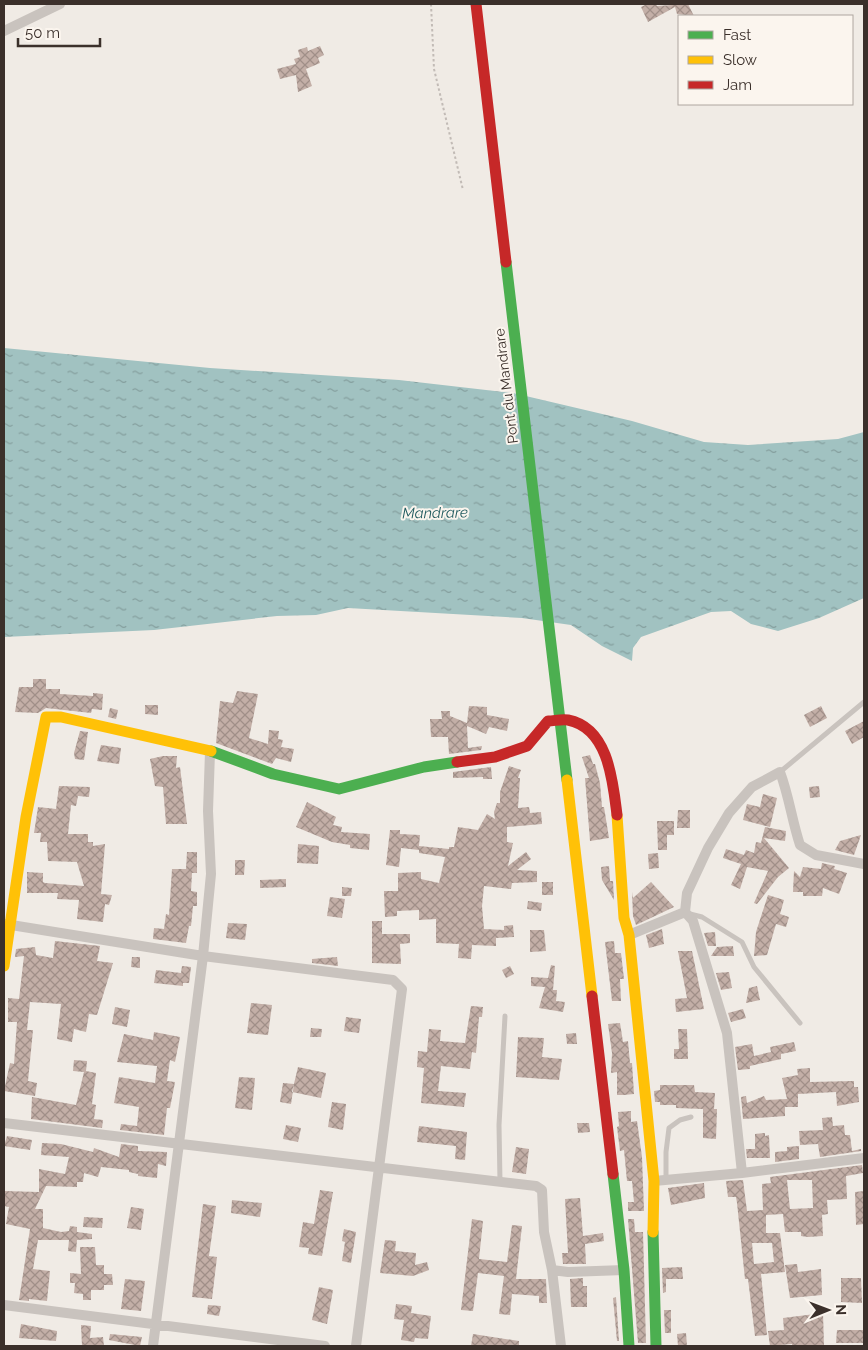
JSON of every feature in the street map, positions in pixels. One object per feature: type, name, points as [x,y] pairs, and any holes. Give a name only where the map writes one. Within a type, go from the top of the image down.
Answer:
[{"type":"street","points":[[4,31],[60,4]]},
{"type":"street","name":"Pont du Mandrare","points":[[476,4],[624,1270],[629,1346]]},
{"type":"street","points":[[4,966],[6,924],[46,717],[61,717],[100,725],[210,752],[273,774],[339,789],[424,767],[495,757],[527,746],[548,722],[567,720],[598,740],[604,749],[613,774],[624,918],[628,935],[660,1180],[652,1264],[656,1346]]},
{"type":"street","points":[[153,1346],[203,956],[211,874],[208,811],[210,752]]},
{"type":"street","points":[[742,1173],[727,1033],[693,921],[685,912],[687,893],[708,848],[729,813],[752,787],[780,772],[790,798],[793,822],[800,845],[816,855],[864,864]]},
{"type":"street","points":[[628,935],[685,912]]},
{"type":"street","points":[[6,924],[203,956],[392,980],[402,990],[356,1346]]},
{"type":"street","points":[[4,1123],[536,1186],[542,1190],[544,1232],[552,1270],[561,1346]]},
{"type":"street","points":[[660,1180],[742,1173],[864,1158]]},
{"type":"street","points":[[552,1270],[568,1272],[624,1270]]},
{"type":"street","points":[[4,1305],[325,1346]]},
{"type":"lane","points":[[780,772],[864,702]]},
{"type":"lane","points":[[685,912],[702,917],[742,942],[754,967],[800,1023]]},
{"type":"lane","points":[[500,1182],[500,1081],[505,1016]]},
{"type":"lane","points":[[660,1180],[669,1128],[680,1120],[691,1118]]},
{"type":"path","points":[[431,4],[434,69],[463,190]]},
{"type":"water","name":"Mandrare","points":[[4,348],[210,368],[399,380],[513,393],[632,421],[704,442],[748,445],[838,439],[864,432],[864,598],[819,618],[778,631],[751,624],[731,611],[711,612],[641,637],[633,648],[632,661],[602,646],[571,625],[522,618],[348,608],[316,615],[277,616],[154,630],[4,637]]},
{"type":"building","points":[[647,4],[656,4],[657,6],[688,4],[694,15],[677,14],[675,7],[648,22],[641,7]]},
{"type":"building","points":[[320,46],[324,55],[318,58],[320,63],[306,69],[312,86],[298,92],[296,75],[280,79],[277,69],[296,64],[294,59],[300,57],[298,50],[307,47],[308,51]]},
{"type":"building","points":[[33,679],[46,679],[46,689],[60,689],[60,694],[93,696],[93,693],[103,694],[102,710],[92,709],[91,713],[46,708],[38,713],[15,712],[19,687],[33,687]]},
{"type":"building","points":[[237,691],[258,694],[249,738],[268,744],[269,730],[279,731],[278,739],[283,740],[281,747],[294,749],[291,762],[276,758],[272,764],[216,743],[220,701],[233,703]]},
{"type":"building","points":[[145,705],[158,705],[158,715],[145,714]]},
{"type":"building","points":[[469,706],[487,707],[487,715],[509,719],[507,731],[489,727],[486,734],[467,726],[468,748],[482,746],[481,750],[449,754],[448,737],[431,737],[430,719],[442,719],[441,711],[450,711],[450,716],[467,723]]},
{"type":"building","points":[[821,706],[827,718],[810,727],[804,715]]},
{"type":"building","points":[[110,708],[118,710],[116,719],[108,717]]},
{"type":"building","points":[[864,721],[864,737],[852,744],[845,731]]},
{"type":"building","points":[[80,731],[88,732],[84,760],[75,759],[74,753]]},
{"type":"building","points":[[101,745],[121,748],[119,764],[97,761]]},
{"type":"building","points":[[590,755],[593,764],[595,764],[600,783],[602,807],[604,807],[609,838],[590,841],[585,778],[589,778],[582,757]]},
{"type":"building","points":[[163,756],[177,756],[176,768],[180,767],[187,824],[166,824],[163,787],[155,786],[150,759]]},
{"type":"building","points":[[509,766],[521,770],[518,778],[520,778],[518,808],[529,807],[530,813],[541,812],[542,824],[507,827],[507,842],[513,843],[508,866],[526,852],[531,859],[517,870],[537,871],[537,882],[512,883],[511,889],[484,886],[482,906],[484,929],[504,930],[504,926],[513,925],[514,937],[496,938],[496,946],[472,945],[471,959],[458,958],[459,944],[436,943],[436,919],[419,920],[419,910],[397,911],[397,916],[385,917],[384,891],[398,891],[398,873],[421,872],[421,879],[439,883],[445,857],[419,853],[419,850],[401,848],[399,867],[386,865],[390,830],[400,830],[400,834],[420,835],[419,846],[449,849],[449,847],[454,847],[458,827],[478,830],[487,814],[495,819],[494,812],[497,803],[500,803],[500,792]]},
{"type":"building","points":[[491,767],[492,779],[483,779],[483,777],[453,778],[453,772]]},
{"type":"building","points":[[59,786],[90,787],[89,797],[78,796],[76,806],[71,805],[68,834],[88,834],[88,842],[93,842],[93,846],[105,844],[101,894],[112,895],[109,905],[105,904],[103,922],[77,919],[79,900],[57,899],[58,893],[27,893],[27,872],[43,873],[43,882],[45,883],[84,886],[77,862],[48,861],[47,842],[40,842],[41,833],[34,833],[38,807],[56,809]]},
{"type":"building","points":[[819,786],[820,797],[810,798],[809,787]]},
{"type":"building","points":[[763,794],[777,798],[770,827],[743,820],[747,804],[760,807]]},
{"type":"building","points":[[307,802],[336,817],[333,825],[342,827],[341,832],[370,834],[369,850],[350,848],[350,845],[332,842],[296,827]]},
{"type":"building","points":[[678,810],[690,810],[690,828],[677,828]]},
{"type":"building","points":[[657,821],[674,821],[674,835],[667,835],[667,850],[658,850]]},
{"type":"building","points":[[765,827],[786,831],[785,841],[764,838],[789,868],[778,877],[757,904],[754,903],[768,871],[747,867],[740,889],[731,885],[741,864],[723,858],[726,849],[744,855],[746,850],[754,853],[756,842],[761,843]]},
{"type":"building","points":[[861,835],[854,855],[835,850],[840,841]]},
{"type":"building","points":[[298,844],[319,846],[318,864],[297,863]]},
{"type":"building","points":[[187,852],[197,852],[197,873],[192,873],[191,891],[197,892],[197,906],[193,906],[191,926],[189,926],[186,943],[153,939],[154,928],[164,929],[166,914],[169,915],[172,869],[186,869]]},
{"type":"building","points":[[658,853],[659,868],[649,869],[648,854]]},
{"type":"building","points":[[235,860],[245,860],[244,875],[235,875]]},
{"type":"building","points":[[822,863],[835,866],[834,869],[847,873],[839,894],[823,888],[822,896],[803,896],[803,892],[793,892],[794,871],[800,877],[803,867],[821,869]]},
{"type":"building","points":[[609,866],[610,881],[613,881],[614,900],[602,880],[601,867]]},
{"type":"building","points":[[286,879],[286,887],[260,888],[260,880]]},
{"type":"building","points":[[542,882],[553,882],[553,895],[542,895]]},
{"type":"building","points":[[651,882],[674,907],[636,925],[633,916],[632,892],[633,898]]},
{"type":"building","points":[[342,887],[352,888],[351,896],[342,896]]},
{"type":"building","points":[[768,895],[784,900],[780,914],[789,917],[786,927],[776,924],[767,955],[754,956],[756,932]]},
{"type":"building","points":[[330,897],[345,899],[342,918],[327,916]]},
{"type":"building","points":[[528,901],[542,903],[541,911],[527,909]]},
{"type":"building","points":[[372,921],[382,921],[382,934],[410,934],[410,943],[400,944],[401,964],[372,963]]},
{"type":"building","points":[[228,923],[247,924],[245,940],[226,938]]},
{"type":"building","points":[[662,929],[664,944],[649,948],[646,935]]},
{"type":"building","points":[[530,930],[544,930],[546,951],[530,952]]},
{"type":"building","points":[[715,932],[716,946],[708,946],[704,933]]},
{"type":"building","points":[[55,941],[100,946],[97,961],[113,963],[97,1015],[89,1014],[86,1032],[74,1029],[72,1042],[57,1039],[61,1004],[30,1002],[27,1030],[33,1030],[28,1081],[37,1083],[35,1096],[4,1091],[10,1063],[14,1064],[17,1022],[8,1022],[8,998],[19,999],[24,956],[15,957],[16,949],[35,947],[36,955],[53,958]]},
{"type":"building","points":[[614,941],[615,953],[621,953],[624,979],[620,979],[621,1001],[612,1001],[605,942]]},
{"type":"building","points":[[733,946],[734,956],[711,956],[717,947]]},
{"type":"building","points":[[678,951],[692,951],[704,1009],[676,1012],[675,999],[687,998]]},
{"type":"building","points":[[132,957],[140,957],[140,968],[131,967]]},
{"type":"building","points":[[337,957],[338,966],[312,963],[312,959]]},
{"type":"building","points":[[551,965],[555,966],[553,990],[557,990],[556,1001],[565,1002],[563,1012],[539,1008],[545,987],[531,986],[531,977],[548,978]]},
{"type":"building","points":[[182,966],[191,967],[189,983],[183,983],[183,986],[154,983],[156,970],[181,973]]},
{"type":"building","points":[[510,966],[514,974],[506,978],[502,970]]},
{"type":"building","points":[[729,972],[732,988],[721,990],[716,973]]},
{"type":"building","points":[[757,986],[760,1000],[746,1003],[749,988]]},
{"type":"building","points":[[251,1003],[272,1005],[268,1035],[247,1033]]},
{"type":"building","points":[[471,1006],[483,1007],[482,1017],[479,1017],[476,1053],[472,1052],[470,1069],[441,1066],[438,1091],[466,1093],[464,1107],[421,1103],[424,1068],[417,1067],[418,1051],[427,1052],[429,1029],[441,1030],[440,1041],[465,1043]]},
{"type":"building","points":[[115,1007],[130,1010],[127,1027],[112,1024]]},
{"type":"building","points":[[743,1009],[746,1018],[731,1022],[728,1013]]},
{"type":"building","points":[[346,1017],[361,1019],[359,1033],[344,1031]]},
{"type":"building","points":[[620,1023],[623,1042],[628,1041],[634,1094],[617,1095],[617,1072],[611,1073],[612,1053],[608,1024]]},
{"type":"building","points":[[311,1028],[322,1029],[321,1037],[310,1037]]},
{"type":"building","points":[[678,1029],[687,1029],[688,1059],[674,1059],[674,1049],[679,1049]]},
{"type":"building","points":[[154,1032],[180,1037],[175,1062],[170,1060],[167,1081],[175,1082],[170,1108],[167,1108],[164,1135],[120,1130],[121,1124],[137,1126],[139,1107],[114,1103],[119,1077],[155,1083],[157,1066],[117,1062],[124,1034],[153,1040]]},
{"type":"building","points":[[576,1033],[577,1044],[567,1044],[566,1034]]},
{"type":"building","points":[[518,1037],[544,1038],[542,1057],[562,1059],[559,1080],[516,1077]]},
{"type":"building","points":[[794,1042],[796,1051],[781,1054],[781,1059],[750,1066],[750,1069],[738,1070],[735,1047],[752,1044],[754,1056],[771,1052],[770,1047]]},
{"type":"building","points":[[74,1060],[87,1061],[86,1071],[96,1073],[92,1104],[96,1105],[94,1119],[103,1120],[102,1128],[31,1119],[32,1097],[76,1105],[84,1072],[73,1071]]},
{"type":"building","points":[[298,1067],[326,1073],[321,1098],[292,1092]]},
{"type":"building","points":[[810,1068],[810,1082],[854,1081],[854,1087],[858,1087],[859,1102],[837,1106],[836,1092],[798,1094],[798,1107],[785,1107],[785,1116],[743,1119],[741,1097],[746,1096],[747,1103],[764,1096],[766,1100],[787,1099],[782,1078],[798,1075],[797,1069]]},
{"type":"building","points":[[239,1077],[255,1078],[252,1110],[235,1108]]},
{"type":"building","points":[[283,1083],[294,1084],[291,1104],[280,1102]]},
{"type":"building","points":[[660,1085],[694,1085],[695,1092],[715,1093],[714,1109],[717,1109],[716,1139],[703,1138],[703,1109],[676,1108],[676,1105],[660,1105],[660,1102],[655,1102],[654,1091],[660,1090]]},
{"type":"building","points":[[332,1102],[346,1104],[343,1130],[328,1127]]},
{"type":"building","points":[[631,1111],[631,1122],[637,1121],[642,1157],[644,1211],[628,1211],[628,1202],[634,1202],[632,1181],[627,1181],[624,1150],[620,1151],[617,1127],[619,1126],[618,1112]]},
{"type":"building","points":[[832,1117],[833,1126],[844,1125],[845,1135],[850,1135],[852,1151],[861,1149],[861,1151],[820,1157],[818,1144],[800,1145],[799,1131],[823,1130],[822,1118]]},
{"type":"building","points":[[577,1123],[589,1123],[590,1132],[578,1133]]},
{"type":"building","points":[[286,1125],[301,1128],[298,1142],[283,1139]]},
{"type":"building","points":[[419,1126],[467,1132],[465,1160],[455,1159],[456,1146],[417,1142]]},
{"type":"building","points":[[765,1133],[765,1136],[769,1135],[770,1158],[747,1158],[746,1149],[755,1149],[755,1134]]},
{"type":"building","points":[[7,1136],[32,1140],[30,1150],[4,1146]]},
{"type":"building","points":[[42,1143],[61,1144],[93,1152],[94,1148],[119,1157],[121,1144],[138,1146],[138,1151],[167,1152],[166,1166],[158,1164],[157,1178],[138,1176],[138,1174],[129,1172],[129,1170],[101,1167],[98,1177],[84,1173],[83,1182],[77,1182],[77,1187],[46,1186],[35,1209],[43,1209],[43,1228],[61,1232],[69,1231],[70,1226],[77,1227],[77,1232],[92,1234],[92,1239],[77,1240],[76,1252],[68,1251],[69,1240],[38,1240],[33,1269],[50,1271],[47,1301],[19,1300],[30,1229],[6,1224],[9,1207],[4,1206],[4,1191],[39,1192],[39,1169],[65,1174],[69,1157],[41,1155]]},
{"type":"building","points":[[799,1146],[799,1159],[775,1162],[775,1152],[787,1151],[787,1147]]},
{"type":"building","points":[[516,1147],[529,1149],[526,1174],[512,1172]]},
{"type":"building","points":[[862,1165],[863,1173],[846,1176],[847,1199],[827,1200],[828,1214],[822,1215],[823,1236],[808,1237],[801,1236],[801,1232],[785,1232],[783,1214],[766,1215],[766,1233],[780,1233],[785,1272],[761,1274],[767,1335],[755,1336],[748,1279],[745,1279],[736,1197],[728,1197],[726,1181],[743,1180],[747,1211],[763,1210],[762,1184],[771,1183],[770,1177]],"holes":[[[787,1180],[812,1180],[813,1208],[790,1209]],[[752,1243],[772,1243],[774,1262],[754,1264]]]},
{"type":"building","points":[[704,1183],[705,1198],[671,1205],[668,1188]]},
{"type":"building","points":[[320,1190],[333,1192],[322,1256],[308,1254],[309,1248],[299,1247],[303,1222],[314,1224]]},
{"type":"building","points":[[864,1191],[864,1224],[856,1225],[855,1192]]},
{"type":"building","points":[[580,1198],[583,1236],[603,1233],[604,1241],[585,1244],[586,1264],[563,1264],[562,1253],[568,1253],[565,1199]]},
{"type":"building","points":[[232,1200],[262,1203],[260,1217],[231,1213]]},
{"type":"building","points":[[203,1204],[216,1206],[209,1256],[217,1257],[212,1299],[192,1297]]},
{"type":"building","points":[[131,1207],[144,1209],[141,1230],[127,1228]]},
{"type":"building","points":[[84,1217],[103,1218],[102,1228],[83,1227]]},
{"type":"building","points":[[472,1219],[483,1221],[479,1259],[507,1262],[512,1225],[522,1226],[516,1279],[546,1279],[547,1303],[539,1303],[539,1296],[512,1294],[510,1315],[499,1314],[504,1276],[478,1273],[473,1311],[461,1310]]},
{"type":"building","points":[[628,1219],[634,1219],[635,1232],[643,1232],[646,1343],[638,1343]]},
{"type":"building","points":[[344,1229],[356,1232],[351,1263],[342,1261],[345,1242],[342,1241]]},
{"type":"building","points":[[385,1240],[396,1241],[395,1251],[416,1253],[415,1265],[427,1262],[429,1270],[413,1276],[380,1273]]},
{"type":"building","points":[[80,1247],[95,1247],[96,1265],[104,1265],[104,1274],[112,1274],[113,1285],[104,1285],[104,1290],[91,1290],[91,1300],[83,1300],[83,1294],[74,1293],[75,1283],[70,1283],[70,1273],[81,1274]]},
{"type":"building","points":[[797,1264],[798,1272],[821,1269],[822,1295],[790,1298],[785,1265]]},
{"type":"building","points":[[682,1267],[683,1279],[666,1279],[666,1292],[663,1293],[662,1268]]},
{"type":"building","points":[[583,1278],[583,1286],[587,1286],[587,1307],[571,1307],[570,1279]]},
{"type":"building","points":[[841,1278],[861,1278],[862,1303],[841,1302]]},
{"type":"building","points":[[125,1279],[145,1281],[141,1311],[121,1309]]},
{"type":"building","points":[[319,1287],[333,1290],[327,1324],[312,1320]]},
{"type":"building","points":[[616,1297],[619,1341],[617,1341],[613,1298]]},
{"type":"building","points":[[396,1304],[412,1306],[411,1313],[431,1316],[428,1339],[415,1338],[414,1342],[401,1340],[404,1320],[394,1319]]},
{"type":"building","points":[[208,1305],[221,1306],[219,1316],[207,1314]]},
{"type":"building","points":[[664,1310],[671,1310],[671,1333],[665,1333]]},
{"type":"building","points":[[823,1313],[824,1346],[792,1346],[792,1344],[770,1346],[768,1331],[784,1330],[783,1318]]},
{"type":"building","points":[[21,1324],[57,1331],[56,1341],[19,1338]]},
{"type":"building","points":[[81,1325],[91,1326],[90,1338],[103,1337],[104,1346],[82,1346]]},
{"type":"building","points":[[837,1330],[864,1330],[864,1343],[836,1343]]},
{"type":"building","points":[[686,1333],[687,1346],[678,1346],[677,1334]]},
{"type":"building","points":[[110,1334],[142,1337],[140,1346],[109,1340]]},
{"type":"building","points":[[473,1334],[519,1341],[519,1346],[471,1346]]},
{"type":"traffic: fast","points":[[506,262],[567,780]]},
{"type":"traffic: fast","points":[[211,751],[273,774],[339,789],[424,767],[457,762]]},
{"type":"traffic: fast","points":[[613,1174],[624,1270],[629,1346]]},
{"type":"traffic: fast","points":[[653,1232],[656,1346]]},
{"type":"traffic: slow","points":[[4,966],[26,817],[46,717],[61,717],[211,751]]},
{"type":"traffic: slow","points":[[567,780],[592,996]]},
{"type":"traffic: slow","points":[[617,815],[624,918],[629,935],[654,1181],[653,1232]]},
{"type":"traffic: jam","points":[[476,4],[506,262]]},
{"type":"traffic: jam","points":[[457,762],[495,757],[527,746],[548,721],[568,720],[582,725],[600,745],[611,773],[617,815]]},
{"type":"traffic: jam","points":[[592,996],[613,1174]]}]
